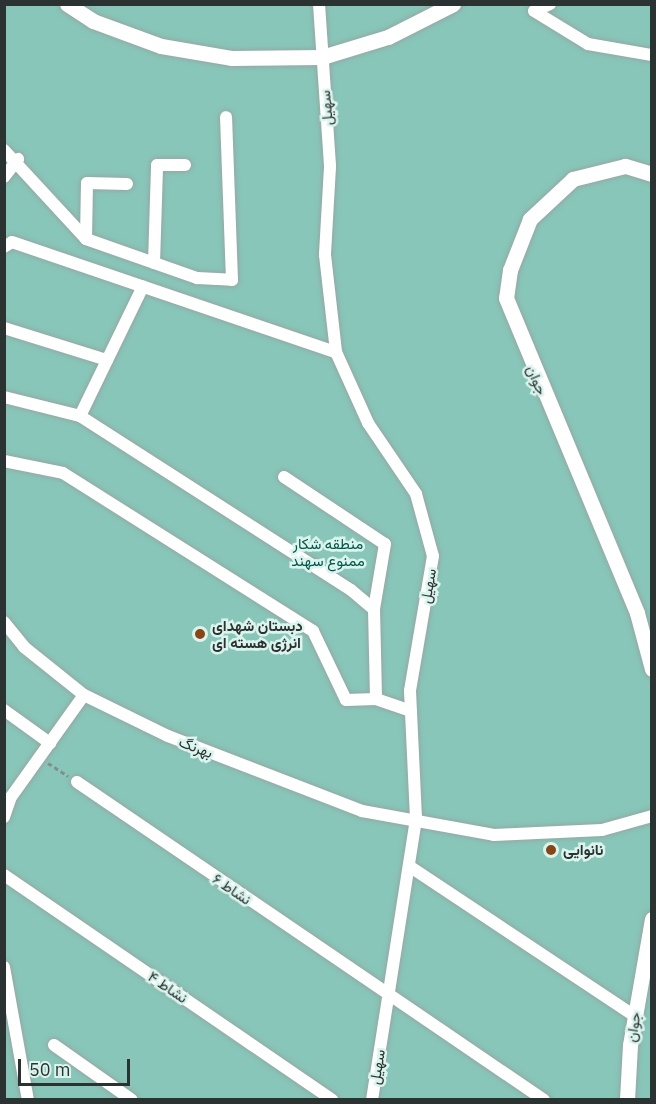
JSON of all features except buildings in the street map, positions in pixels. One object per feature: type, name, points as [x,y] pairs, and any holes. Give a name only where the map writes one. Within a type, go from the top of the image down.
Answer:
[{"type":"street","points":[[67,4],[93,21],[161,46],[231,58],[322,57],[388,37],[453,4]]},
{"type":"street","name":"سهیل","points":[[319,4],[330,167],[325,255],[336,352],[368,423],[416,494],[433,556],[411,711],[416,819],[372,1100]]},
{"type":"street","points":[[550,4],[534,11],[588,44],[651,55]]},
{"type":"street","points":[[4,150],[18,159],[84,237],[197,278],[232,280],[226,117]]},
{"type":"street","points":[[4,177],[18,159]]},
{"type":"street","points":[[154,263],[157,165],[185,165]]},
{"type":"street","name":"جوان","points":[[651,174],[625,166],[573,178],[530,219],[506,298],[637,613],[651,669]]},
{"type":"street","points":[[84,237],[87,183],[127,184]]},
{"type":"street","points":[[4,246],[12,242],[336,352]]},
{"type":"street","points":[[80,416],[143,286]]},
{"type":"street","points":[[4,328],[107,360]]},
{"type":"street","points":[[4,397],[80,416],[374,609]]},
{"type":"street","points":[[4,461],[63,473],[314,631],[346,700],[376,699],[411,711]]},
{"type":"street","points":[[284,477],[385,544],[374,609],[376,699]]},
{"type":"street","name":"بهرنگ","points":[[4,622],[24,647],[84,695],[168,736],[362,811],[494,835],[602,830],[651,816]]},
{"type":"street","points":[[4,817],[11,797],[84,695]]},
{"type":"street","points":[[4,710],[50,742]]},
{"type":"street","name":"نشاط ۶","points":[[77,782],[543,1100]]},
{"type":"street","points":[[409,866],[635,1016]]},
{"type":"street","name":"نشاط ۴","points":[[4,875],[332,1100]]},
{"type":"street","name":"جوان","points":[[627,1100],[635,1016],[651,919]]},
{"type":"street","points":[[4,968],[28,1100]]},
{"type":"street","points":[[54,1045],[132,1100]]},
{"type":"path","points":[[39,757],[77,782]]},
{"type":"green space","name":"منطقه شکار ممنوع سهند","points":[[5,5],[651,5],[651,1099],[5,1099]]},
{"type":"place","name":"دبستان شهدای انرژی هسته ای","points":[[200,634]]},
{"type":"place","name":"نانوایی","points":[[551,850]]}]
